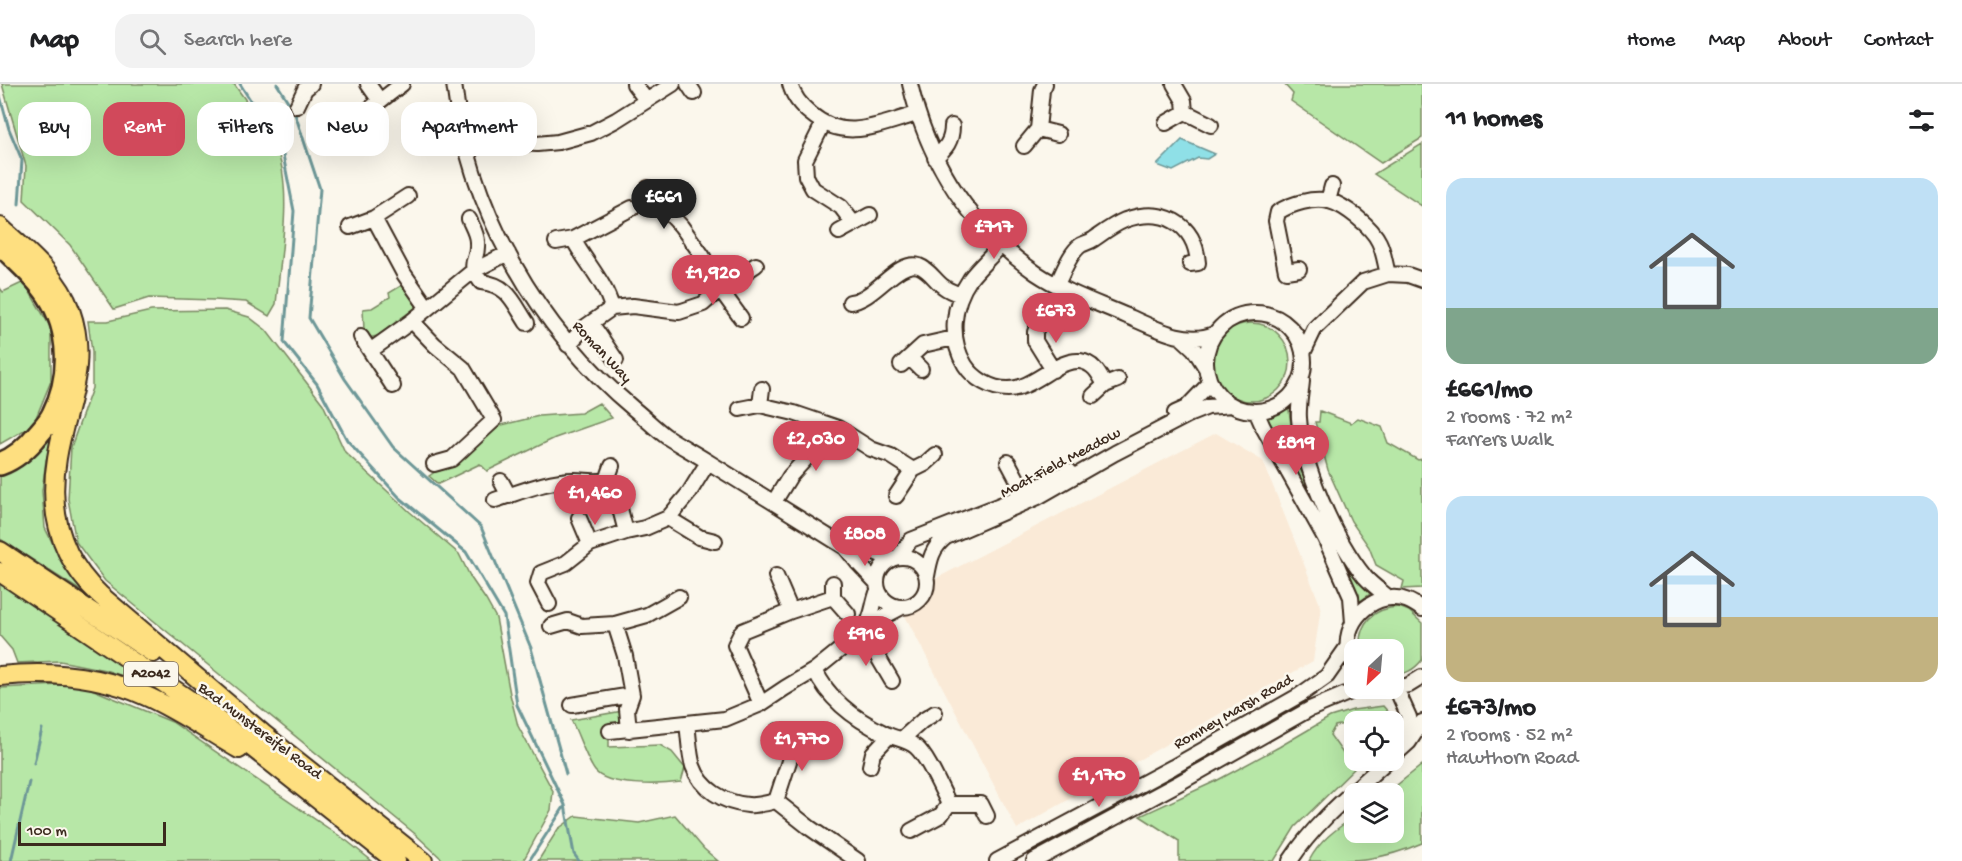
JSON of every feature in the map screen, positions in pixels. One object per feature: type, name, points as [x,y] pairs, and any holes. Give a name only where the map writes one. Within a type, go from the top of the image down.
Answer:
[{"type":"highway","points":[[0,244],[47,294],[60,319],[67,352],[64,384],[53,415],[32,443],[10,460],[0,464]]},
{"type":"main road","points":[[0,227],[56,282],[70,310],[78,349],[75,386],[57,456],[53,496],[60,532],[74,564],[100,596],[262,733]]},
{"type":"main road","name":"Bad Munstereifel Road","points":[[0,551],[154,654],[262,733],[423,861]]},
{"type":"main road","name":"Bad Munstereifel Road","points":[[0,572],[210,714],[396,861]]},
{"type":"main road","points":[[0,676],[31,673],[74,676],[127,689],[175,711],[297,783]]},
{"type":"street","points":[[297,106],[304,89],[311,84]]},
{"type":"street","points":[[368,84],[380,100]]},
{"type":"street","points":[[378,102],[402,84]]},
{"type":"street","name":"Roman Way","points":[[454,84],[457,102]]},
{"type":"street","points":[[634,84],[646,100]]},
{"type":"street","points":[[537,144],[574,139],[608,125],[673,84]]},
{"type":"street","points":[[790,84],[798,101],[823,124],[848,130],[861,129],[917,114]]},
{"type":"street","points":[[910,84],[917,114],[935,158],[959,199],[1001,245],[1037,274],[1148,325],[1180,337],[1199,339],[1214,334],[1230,319],[1242,314],[1269,315],[1293,326],[1304,326],[1325,317],[1363,282],[1388,274],[1408,275],[1422,280]]},
{"type":"street","points":[[1024,146],[1038,129],[1039,107],[1045,84]]},
{"type":"street","points":[[1174,84],[1184,101],[1185,112]]},
{"type":"street","points":[[1166,123],[1185,112]]},
{"type":"street","points":[[1185,112],[1211,125]]},
{"type":"street","points":[[823,124],[805,160],[806,176],[813,189],[841,207],[854,224]]},
{"type":"street","points":[[935,158],[947,147],[952,136],[952,126]]},
{"type":"street","points":[[1038,129],[1058,134]]},
{"type":"street","name":"Roman Way","points":[[468,156],[473,176],[508,253],[534,299],[568,345],[606,385],[666,436],[845,547],[877,586]]},
{"type":"street","points":[[1328,201],[1332,186]]},
{"type":"street","points":[[648,188],[645,203],[668,212],[681,226],[741,318]]},
{"type":"street","points":[[350,226],[374,218],[408,196]]},
{"type":"street","points":[[1299,269],[1286,271],[1276,221],[1278,212],[1305,202],[1328,201],[1350,212],[1375,235],[1381,244],[1388,274]]},
{"type":"street","points":[[555,242],[573,239],[632,207]]},
{"type":"street","points":[[839,232],[870,215]]},
{"type":"street","points":[[1057,284],[1080,246],[1108,228],[1140,217],[1162,216],[1179,224],[1191,235],[1197,250],[1198,262],[1190,264]]},
{"type":"street","points":[[374,218],[404,274],[427,307]]},
{"type":"street","points":[[469,219],[478,243],[472,264],[473,271],[482,282],[504,288],[527,323]]},
{"type":"street","points":[[573,239],[586,262],[603,282],[612,308]]},
{"type":"street","points":[[1001,245],[971,279],[961,295],[955,320],[954,338],[969,371],[979,380],[1007,389],[1023,386],[1072,362],[1086,363],[1112,382],[1093,396]]},
{"type":"street","points":[[370,351],[412,321],[473,271],[508,253]]},
{"type":"street","points":[[568,345],[585,327],[612,308],[633,306],[679,312],[703,304],[720,289],[756,265]]},
{"type":"street","points":[[850,302],[866,298],[901,269],[914,265],[930,273],[945,288],[961,295]]},
{"type":"street","points":[[1325,317],[1310,336],[1303,353],[1299,417],[1306,460],[1336,530],[1356,564],[1389,598]]},
{"type":"street","points":[[1041,319],[1029,344],[1053,370]]},
{"type":"street","points":[[412,321],[462,368],[494,420],[452,459],[434,464]]},
{"type":"street","points":[[1283,322],[1297,337],[1303,353]]},
{"type":"street","points":[[591,323],[616,360]]},
{"type":"street","points":[[1214,334],[1206,357],[1206,368],[1210,383],[1220,396],[1232,405],[1256,411],[1277,406],[1290,396],[1299,383],[1302,373]]},
{"type":"street","points":[[361,337],[393,386]]},
{"type":"street","points":[[1180,337],[1194,349],[1206,368]]},
{"type":"street","points":[[921,369],[905,362],[923,345],[954,338]]},
{"type":"street","name":"Moat Field Meadow","points":[[895,558],[911,540],[1010,501],[1186,408],[1210,383]]},
{"type":"street","points":[[480,396],[493,389]]},
{"type":"street","points":[[760,405],[762,389]]},
{"type":"street","points":[[740,409],[760,405],[794,413],[838,428],[913,470]]},
{"type":"street","name":"Moat Field Meadow","points":[[927,576],[930,556],[937,544],[946,537],[1038,497],[1188,415],[1208,407],[1232,405]]},
{"type":"street","points":[[1256,411],[1329,547],[1352,597],[1353,623]]},
{"type":"street","points":[[774,502],[790,476],[812,452],[825,424]]},
{"type":"street","points":[[896,496],[913,470],[925,464],[935,455]]},
{"type":"street","points":[[549,604],[538,583],[542,573],[566,563],[590,544],[645,528],[668,518],[689,493],[708,462]]},
{"type":"street","points":[[1008,462],[1024,492]]},
{"type":"street","points":[[612,466],[607,480],[618,501],[626,532]]},
{"type":"street","points":[[495,500],[546,485],[574,480],[592,483],[607,480]]},
{"type":"street","points":[[501,481],[509,496]]},
{"type":"street","points":[[579,518],[590,544]]},
{"type":"street","points":[[668,518],[699,537],[715,541]]},
{"type":"street","points":[[695,552],[699,537]]},
{"type":"street","name":"Roman Way","points":[[845,547],[872,551],[895,558]]},
{"type":"street","points":[[610,731],[724,719],[761,704],[815,670],[860,636],[877,620],[902,607],[914,604],[921,598],[927,585],[927,576],[923,567],[916,561],[907,557],[895,558],[883,564],[878,571],[874,611],[860,636]]},
{"type":"street","points":[[776,576],[791,611]]},
{"type":"street","points":[[833,583],[833,597],[848,614]]},
{"type":"street","points":[[877,586],[889,604],[902,607]]},
{"type":"street","points":[[551,626],[568,621],[582,626],[615,624],[647,615],[679,597]]},
{"type":"street","points":[[761,704],[735,645],[742,631],[833,597]]},
{"type":"street","points":[[1349,639],[1353,623],[1362,610],[1374,602],[1389,598],[1419,604]]},
{"type":"street","points":[[615,624],[625,656],[632,695],[627,709],[629,730]]},
{"type":"street","points":[[860,636],[875,652],[892,681]]},
{"type":"street","name":"Romney Marsh Road","points":[[997,861],[1173,767],[1300,695],[1327,676],[1344,652]]},
{"type":"street","points":[[815,670],[838,704],[854,717],[918,748],[949,804]]},
{"type":"street","points":[[1404,686],[1422,677]]},
{"type":"street","points":[[572,705],[632,695]]},
{"type":"street","name":"Romney Marsh Road","points":[[1034,861],[1310,709],[1344,695]]},
{"type":"street","points":[[1400,699],[1408,717],[1404,730]]},
{"type":"street","points":[[870,766],[873,753],[935,713]]},
{"type":"street","points":[[1404,746],[1422,722]]},
{"type":"street","points":[[687,724],[693,766],[712,793],[749,806],[776,801],[842,856],[858,861]]},
{"type":"street","points":[[778,731],[791,755]]},
{"type":"street","points":[[776,801],[791,755],[824,738]]},
{"type":"street","points":[[1290,861],[1302,842],[1318,825],[1376,771]]},
{"type":"street","points":[[949,804],[981,804],[987,816]]},
{"type":"street","points":[[911,831],[941,815],[949,804]]},
{"type":"shaded area","points":[[1216,433],[1263,461],[1321,607],[1313,661],[1017,829],[904,614],[937,578]]},
{"type":"green space","points":[[2,84],[234,84],[247,102],[197,102],[197,156],[279,156],[284,181],[284,224],[276,304],[269,316],[246,302],[214,300],[149,298],[114,309],[70,245],[24,200],[26,166],[23,156],[91,156],[91,102],[18,102],[18,139]]},
{"type":"green space","points":[[1284,84],[1422,84],[1422,138],[1381,163],[1291,101],[1293,94]]},
{"type":"green space","points":[[1422,144],[1422,206],[1374,174]]},
{"type":"green space","points":[[24,282],[51,328],[51,381],[33,425],[0,444],[0,288],[3,292]]},
{"type":"green space","points":[[404,284],[413,295],[417,305],[377,336],[369,338],[364,331],[363,309],[372,308],[390,297],[389,293]]},
{"type":"green space","points":[[225,310],[249,317],[266,330],[323,404],[345,452],[459,554],[496,618],[518,726],[553,791],[551,810],[523,861],[444,861],[414,833],[105,581],[76,542],[68,499],[71,447],[92,388],[92,352],[88,321],[108,321],[151,311]]},
{"type":"green space","points":[[1251,323],[1266,326],[1283,340],[1290,362],[1287,377],[1273,394],[1251,401],[1236,398],[1219,384],[1212,362],[1215,347],[1229,330]]},
{"type":"green space","points":[[599,403],[612,418],[555,438],[487,471],[480,464],[438,484],[429,476],[502,425],[539,416],[581,413]]},
{"type":"green space","points":[[1288,404],[1296,458],[1306,482],[1352,573],[1370,594],[1356,604],[1263,416]]},
{"type":"green space","points":[[1320,411],[1351,423],[1358,418],[1382,427],[1388,443],[1418,460],[1422,459],[1422,588],[1402,589],[1404,581],[1376,565],[1369,547],[1351,521],[1328,470],[1315,422],[1319,422]]},
{"type":"green space","points":[[57,428],[46,460],[42,491],[45,528],[62,562],[87,595],[0,539],[0,474],[32,455]]},
{"type":"green space","points":[[0,578],[161,689],[105,670],[60,661],[17,663],[12,650],[0,636]]},
{"type":"green space","points":[[1399,607],[1409,611],[1422,623],[1422,660],[1404,673],[1404,639],[1360,639],[1369,619],[1382,610]]},
{"type":"green space","points":[[79,684],[172,722],[347,841],[372,861],[0,861],[0,688]]},
{"type":"green space","points":[[1383,706],[1387,711],[1350,711]]},
{"type":"green space","points":[[623,711],[624,722],[609,731],[609,747],[660,745],[672,752],[685,768],[681,782],[635,784],[611,780],[595,771],[571,720]]},
{"type":"green space","points":[[1344,713],[1344,724],[1335,726],[1330,735],[1344,755],[1344,771],[1352,771],[1295,827],[1274,861],[1179,861],[1179,841],[1140,816],[1216,781],[1330,717]]},
{"type":"green space","points":[[1422,765],[1422,843],[1380,857],[1309,861],[1323,841],[1344,824],[1344,843],[1404,843],[1404,783],[1400,783]]},
{"type":"green space","points":[[675,815],[704,849],[718,861],[538,861],[558,829],[576,816],[639,823]]},
{"type":"water","points":[[1182,140],[1215,154],[1207,159],[1198,158],[1173,171],[1157,165]]},
{"type":"waterway","points":[[240,84],[282,150],[294,211],[284,342],[317,384],[347,440],[399,497],[466,552],[504,616],[517,705],[565,805],[574,854],[579,861]]},
{"type":"waterway","points":[[277,84],[294,111],[320,189],[309,318],[345,379],[393,447],[481,527],[531,648],[566,774]]},
{"type":"waterway","points":[[0,96],[9,129],[22,160],[19,204]]},
{"type":"waterway","points":[[34,763],[42,729]]},
{"type":"waterway","points":[[11,861],[29,782]]},
{"type":"waterway","points":[[529,861],[564,807]]}]
